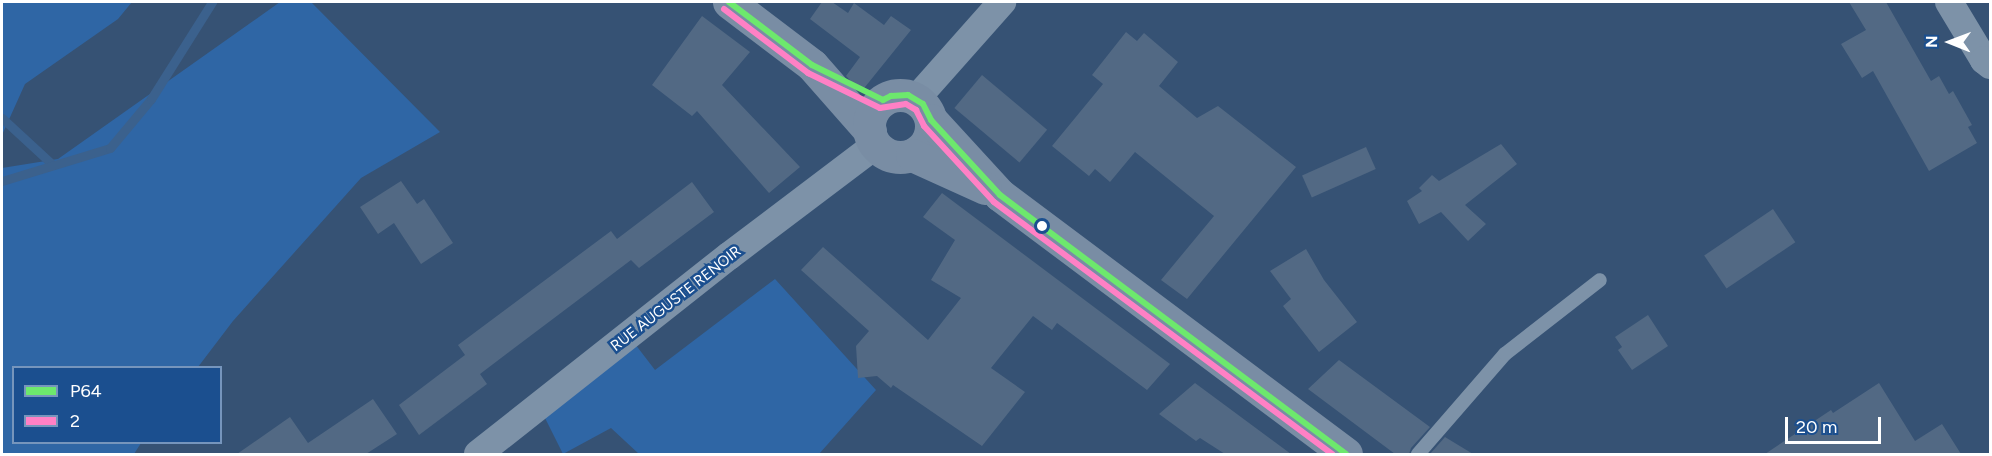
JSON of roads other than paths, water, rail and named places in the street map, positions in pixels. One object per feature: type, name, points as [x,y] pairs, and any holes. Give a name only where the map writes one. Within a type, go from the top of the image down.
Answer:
[{"type":"main road","points":[[729,2],[812,66],[883,100]]},
{"type":"main road","points":[[812,66],[873,138],[892,156],[912,155],[1000,195]]},
{"type":"main road","points":[[873,138],[872,113],[883,100],[899,95],[923,109],[1000,195],[1346,454]]},
{"type":"main road","points":[[912,155],[928,141],[923,109]]},
{"type":"street","points":[[923,109],[1002,2]]},
{"type":"street","points":[[1949,2],[1984,60],[1990,64]]},
{"type":"street","name":"RUE AUGUSTE RENOIR","points":[[478,454],[729,256],[873,138]]},
{"type":"lane","points":[[1418,454],[1505,354],[1600,280]]},
{"type":"waterway","points":[[2,181],[110,148],[151,99],[212,2]]},
{"type":"waterway","points":[[2,118],[53,165]]}]
